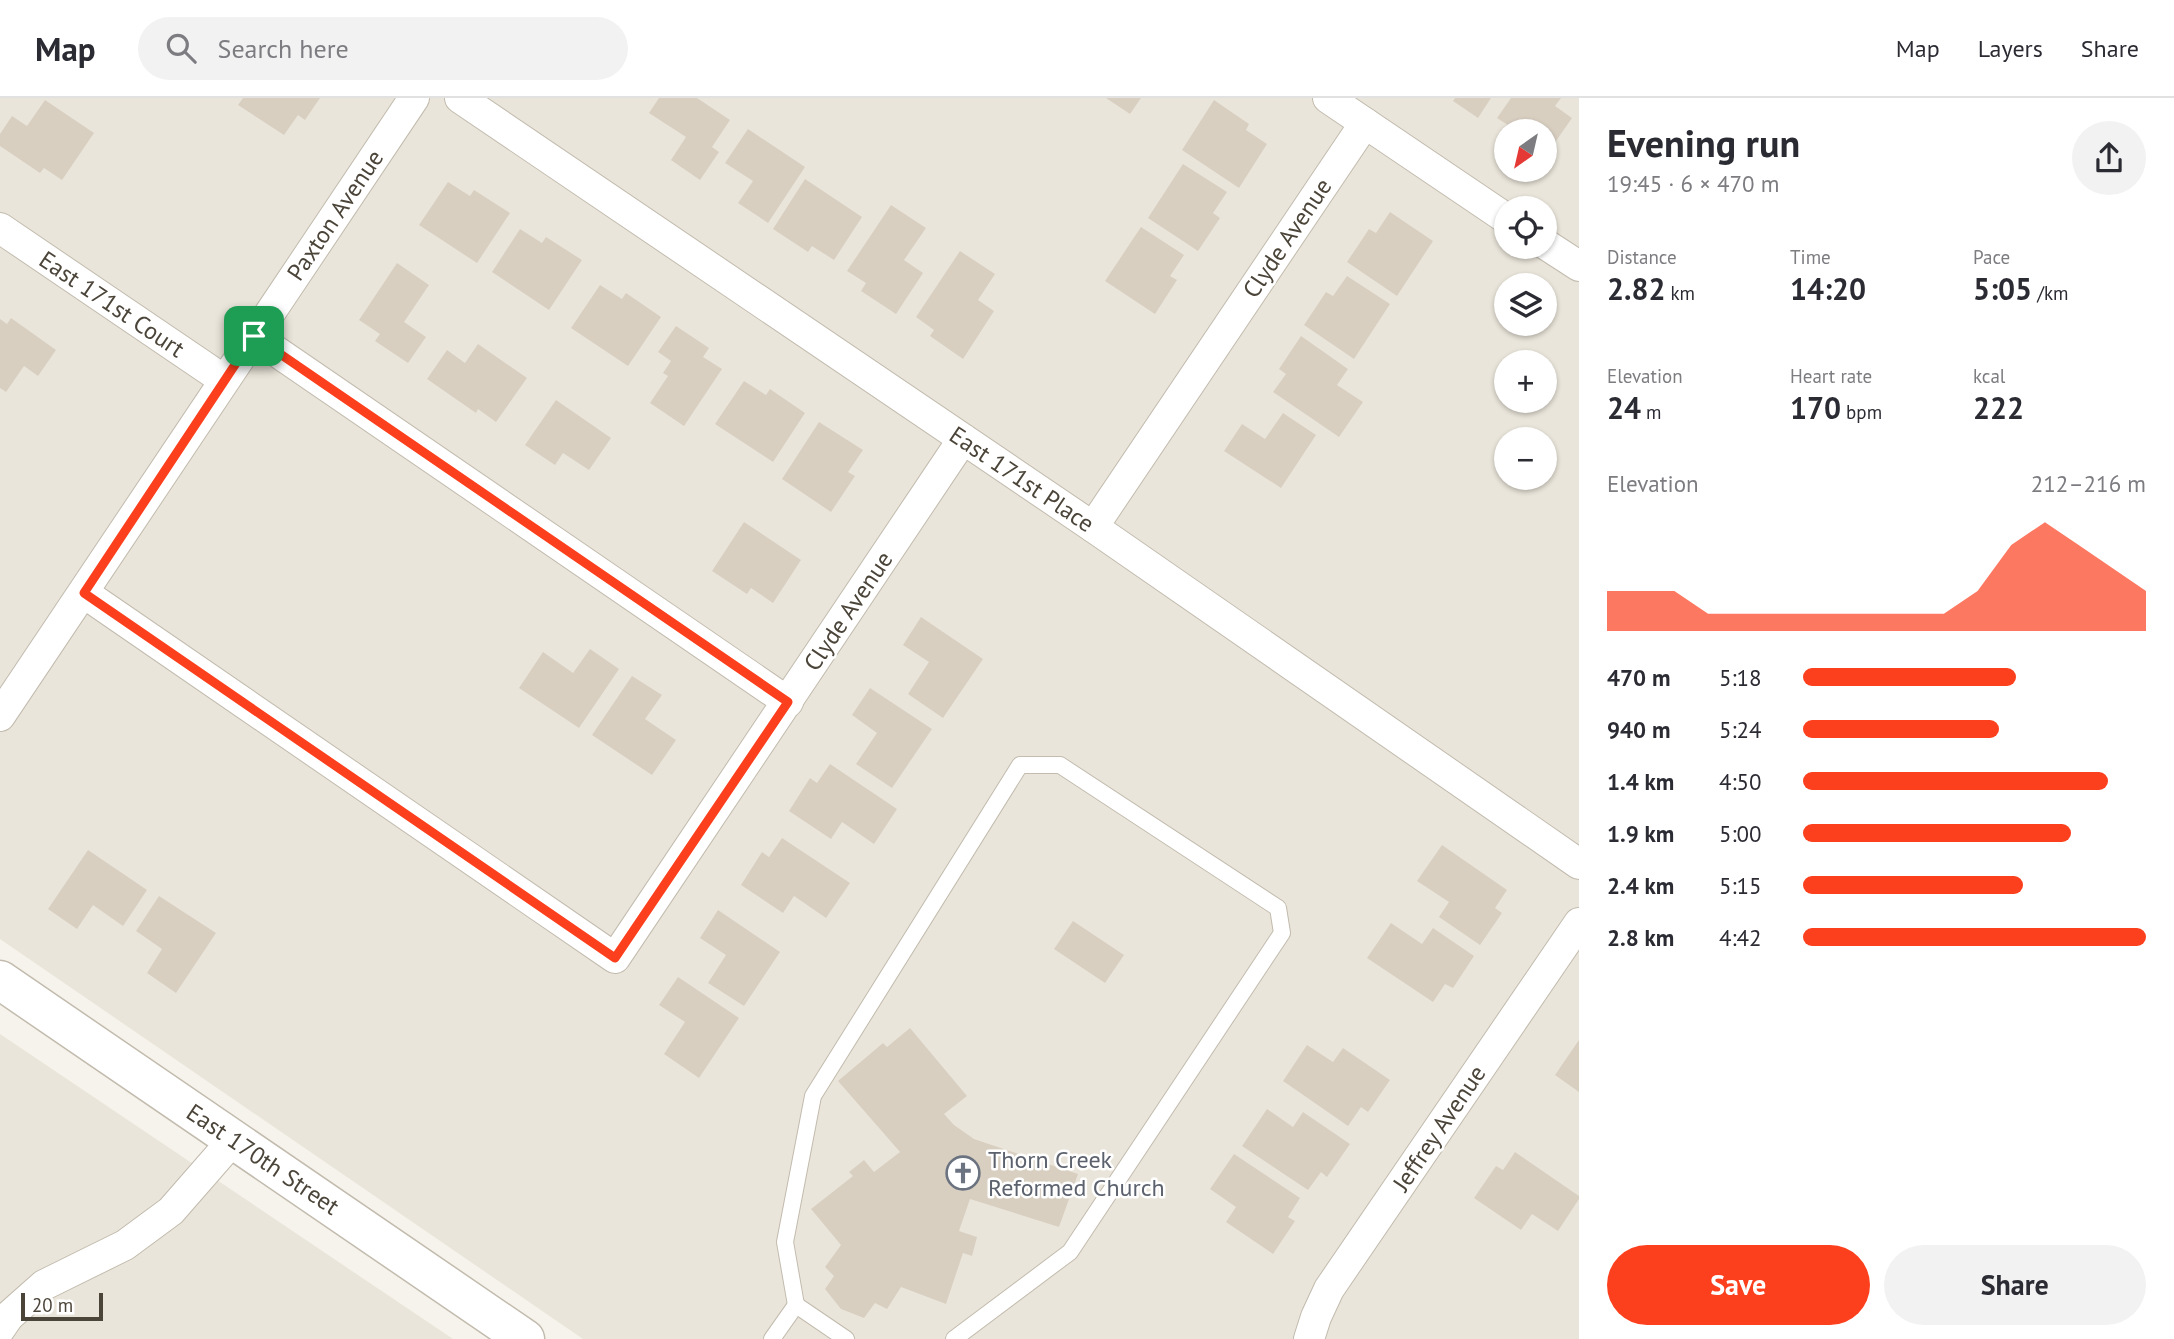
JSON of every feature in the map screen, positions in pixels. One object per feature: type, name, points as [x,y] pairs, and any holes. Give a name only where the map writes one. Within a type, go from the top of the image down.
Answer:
[{"type":"street","name":"Paxton Avenue","points":[[0,716],[414,98]]},
{"type":"street","name":"East 171st Place","points":[[460,98],[1093,527],[1579,864]]},
{"type":"street","points":[[1328,98],[1494,210]]},
{"type":"street","name":"Clyde Avenue","points":[[1093,527],[1365,123]]},
{"type":"street","name":"East 171st Court","points":[[0,228],[224,380]]},
{"type":"street","points":[[1557,252],[1579,266]]},
{"type":"street","points":[[254,336],[788,702]]},
{"type":"street","name":"Clyde Avenue","points":[[84,593],[615,958],[963,439]]},
{"type":"street","name":"Jeffrey Avenue","points":[[1309,1339],[1329,1289],[1579,923]]},
{"type":"street","name":"East 170th Street","points":[[0,980],[525,1339]]},
{"type":"street","points":[[0,1329],[9,1317],[44,1285],[125,1245],[171,1211],[233,1139]]},
{"type":"lane","points":[[772,1339],[796,1305],[785,1242],[813,1096],[1020,765],[1060,765],[1278,908],[1282,933],[1070,1252],[954,1339]]},
{"type":"lane","points":[[796,1305],[846,1339]]},
{"type":"shaded area","points":[[0,98],[1579,98],[1579,1339],[583,1339],[0,939]]},
{"type":"shaded area","points":[[0,1034],[453,1339],[0,1339]]},
{"type":"building","points":[[243,98],[320,98],[305,120],[298,115],[284,135],[238,105]]},
{"type":"building","points":[[659,98],[697,98],[730,120],[712,147],[719,152],[700,180],[671,160],[686,137],[649,113]]},
{"type":"building","points":[[1106,98],[1141,98],[1130,114]]},
{"type":"building","points":[[1455,98],[1491,98],[1478,118],[1453,101]]},
{"type":"building","points":[[1511,98],[1561,98],[1555,106],[1572,118],[1558,138],[1558,119],[1497,118]]},
{"type":"building","points":[[45,100],[94,133],[62,180],[44,168],[40,173],[0,146],[0,134],[12,116],[27,126]]},
{"type":"building","points":[[1214,100],[1249,124],[1246,130],[1267,144],[1239,188],[1182,150]]},
{"type":"building","points":[[748,129],[805,167],[768,223],[738,203],[753,181],[725,163]]},
{"type":"building","points":[[1183,164],[1227,192],[1213,213],[1220,218],[1198,251],[1148,218]]},
{"type":"building","points":[[805,179],[862,217],[834,260],[812,246],[808,252],[773,229]]},
{"type":"building","points":[[448,182],[470,196],[474,190],[510,213],[477,263],[419,225]]},
{"type":"building","points":[[891,205],[926,228],[904,260],[923,273],[896,314],[861,291],[866,283],[847,271]]},
{"type":"building","points":[[1390,212],[1433,241],[1397,296],[1347,262],[1369,229],[1376,233]]},
{"type":"building","points":[[1141,227],[1184,255],[1170,276],[1177,280],[1155,314],[1105,281]]},
{"type":"building","points":[[520,229],[542,243],[546,237],[582,260],[549,310],[492,272]]},
{"type":"building","points":[[960,251],[995,274],[978,300],[994,311],[963,359],[930,336],[934,330],[916,317]]},
{"type":"building","points":[[397,263],[429,285],[404,322],[426,337],[408,363],[375,341],[380,334],[359,320]]},
{"type":"building","points":[[1347,276],[1390,304],[1354,359],[1304,325],[1326,292],[1333,296]]},
{"type":"building","points":[[600,285],[622,299],[626,293],[661,317],[628,366],[571,328]]},
{"type":"building","points":[[11,318],[56,350],[38,376],[24,366],[6,392],[0,388],[0,319],[7,324]]},
{"type":"building","points":[[676,326],[709,348],[703,357],[722,369],[684,426],[650,403],[668,376],[663,373],[671,361],[658,352]]},
{"type":"building","points":[[1301,336],[1348,369],[1337,385],[1363,402],[1339,437],[1273,392],[1286,374],[1279,369]]},
{"type":"building","points":[[478,344],[527,378],[496,422],[478,409],[476,413],[427,379],[447,350],[465,363]]},
{"type":"building","points":[[744,381],[766,395],[770,389],[805,413],[773,462],[715,424]]},
{"type":"building","points":[[556,400],[611,438],[589,470],[563,453],[555,465],[525,445]]},
{"type":"building","points":[[1283,413],[1316,435],[1281,488],[1224,451],[1242,424],[1265,439]]},
{"type":"building","points":[[819,422],[863,450],[848,472],[855,476],[831,512],[782,479]]},
{"type":"building","points":[[744,522],[801,560],[773,603],[751,588],[747,594],[712,571]]},
{"type":"building","points":[[921,617],[983,659],[943,718],[908,694],[929,662],[903,645]]},
{"type":"building","points":[[590,649],[619,669],[579,728],[519,688],[543,652],[573,673]]},
{"type":"building","points":[[632,676],[662,695],[645,719],[676,740],[652,775],[592,735]]},
{"type":"building","points":[[870,688],[932,729],[892,788],[856,764],[877,733],[852,715]]},
{"type":"building","points":[[830,764],[897,809],[874,844],[842,822],[831,839],[789,811],[810,778],[817,783]]},
{"type":"building","points":[[782,838],[850,883],[826,918],[794,896],[783,913],[741,885],[762,852],[769,857]]},
{"type":"building","points":[[1442,845],[1507,890],[1495,908],[1502,913],[1480,945],[1439,917],[1449,902],[1417,881]]},
{"type":"building","points":[[88,850],[147,890],[123,926],[93,905],[77,929],[48,909]]},
{"type":"building","points":[[159,896],[216,933],[176,993],[147,973],[162,949],[136,931]]},
{"type":"building","points":[[718,910],[780,952],[744,1006],[708,983],[726,955],[700,938]]},
{"type":"building","points":[[1073,921],[1124,955],[1105,983],[1054,949]]},
{"type":"building","points":[[1391,923],[1422,944],[1433,928],[1474,956],[1453,988],[1445,984],[1433,1002],[1367,958]]},
{"type":"building","points":[[678,977],[739,1018],[699,1078],[664,1054],[685,1022],[659,1005]]},
{"type":"building","name":"Thorn Creek Reformed Church","points":[[910,1028],[967,1096],[944,1114],[954,1125],[974,1139],[1078,1174],[1059,1227],[970,1199],[959,1231],[977,1237],[972,1256],[963,1253],[946,1304],[901,1287],[887,1309],[875,1303],[864,1318],[841,1309],[825,1289],[834,1276],[825,1267],[841,1245],[811,1209],[853,1176],[849,1172],[864,1160],[874,1172],[900,1152],[838,1081],[883,1043],[887,1047]]},
{"type":"building","points":[[1579,1040],[1579,1092],[1555,1075]]},
{"type":"building","points":[[1307,1045],[1333,1062],[1343,1048],[1390,1080],[1368,1112],[1361,1107],[1348,1126],[1283,1081]]},
{"type":"building","points":[[1267,1109],[1293,1127],[1303,1112],[1350,1144],[1327,1177],[1321,1172],[1308,1190],[1242,1146]]},
{"type":"building","points":[[1515,1152],[1579,1196],[1558,1231],[1532,1214],[1521,1230],[1474,1198],[1496,1166],[1503,1170]]},
{"type":"building","points":[[1234,1154],[1300,1198],[1288,1217],[1295,1221],[1273,1254],[1226,1222],[1236,1207],[1210,1189]]},
{"type":"place","name":"Thorn Creek Reformed Church","points":[[963,1173]]},
{"type":"route","points":[[254,336],[788,702],[615,958],[84,593],[254,336]]}]
